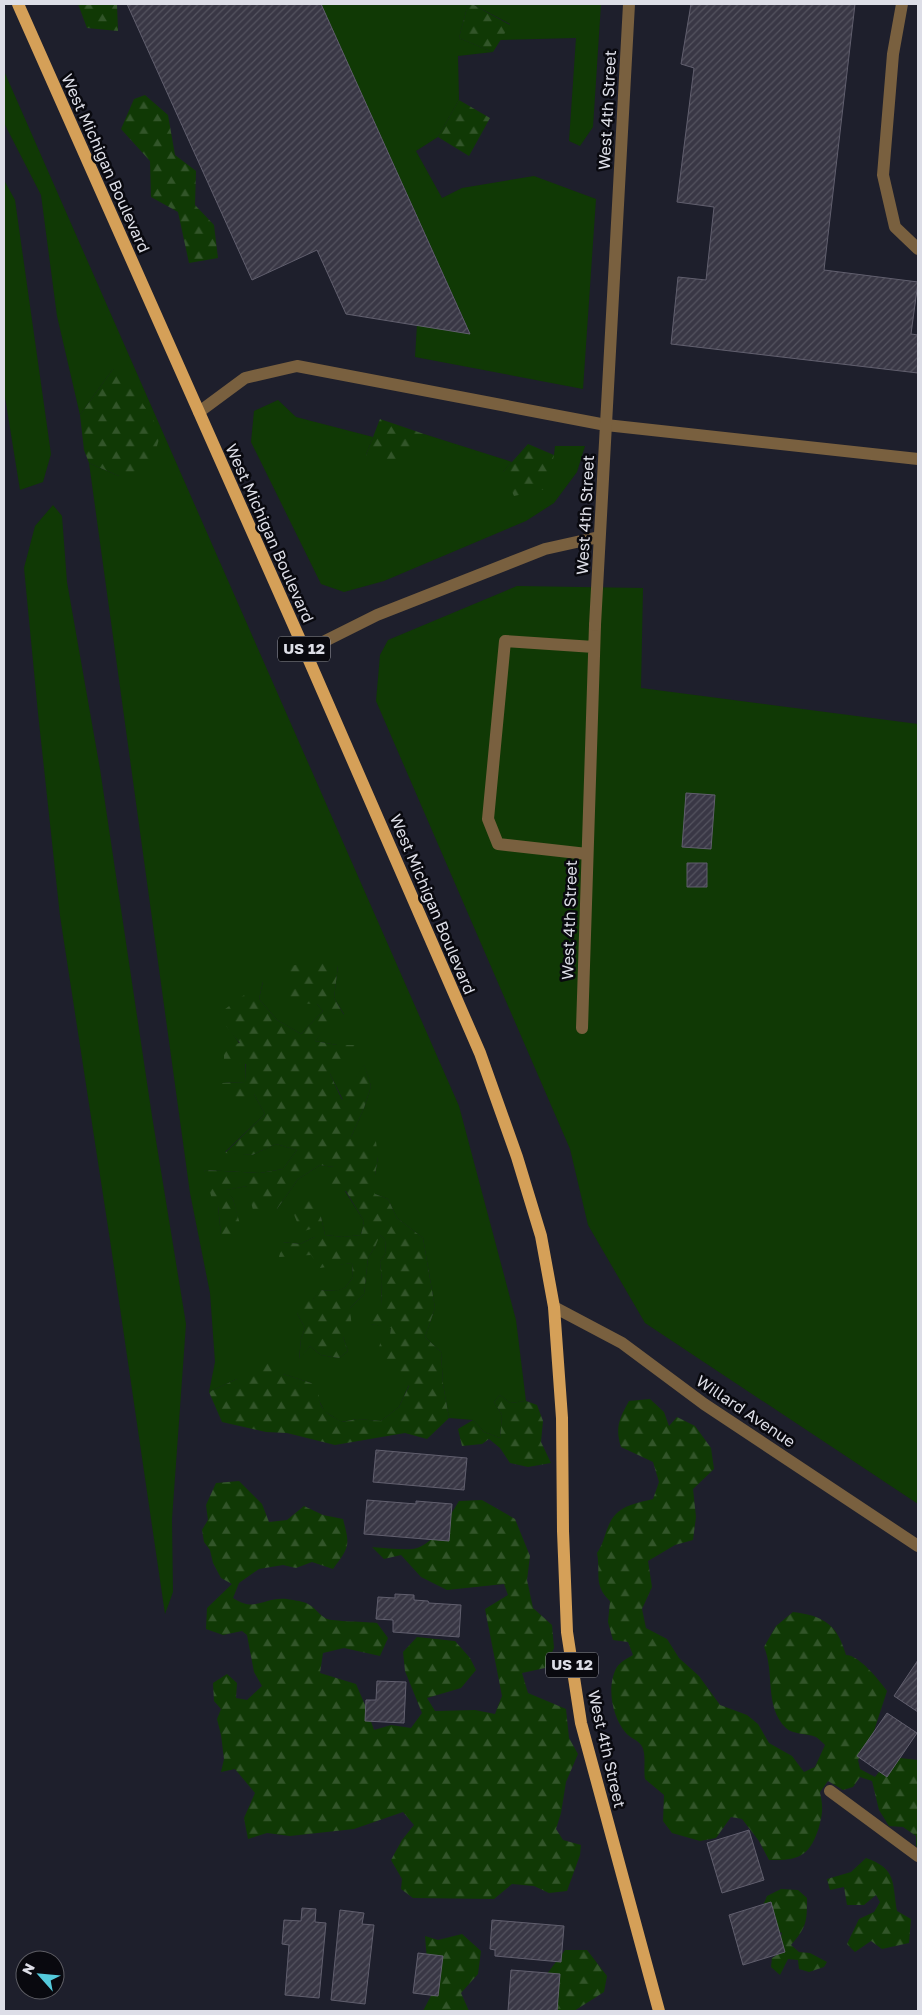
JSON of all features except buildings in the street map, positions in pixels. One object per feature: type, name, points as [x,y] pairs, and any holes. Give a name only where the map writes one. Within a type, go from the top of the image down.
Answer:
[{"type":"main road","name":"West Michigan Boulevard","points":[[18,4],[305,651],[480,1053],[517,1157],[541,1236],[554,1307]]},
{"type":"main road","name":"West 4th Street","points":[[554,1307],[562,1418],[563,1531],[567,1632],[581,1723],[659,2011]]},
{"type":"street","name":"West 4th Street","points":[[582,1028],[599,537],[629,4]]},
{"type":"street","points":[[902,4],[893,54],[883,175],[895,227],[918,249]]},
{"type":"street","points":[[199,412],[245,378],[297,366],[606,425],[918,459]]},
{"type":"street","points":[[305,651],[378,615],[545,549],[599,537]]},
{"type":"street","points":[[587,854],[498,844],[488,819],[505,641],[594,647]]},
{"type":"street","name":"Willard Avenue","points":[[554,1307],[622,1343],[704,1404],[918,1546]]},
{"type":"street","points":[[830,1791],[918,1856]]},
{"type":"green space","points":[[78,4],[117,4],[118,31],[87,28]]},
{"type":"green space","points":[[321,4],[468,4],[459,38],[493,52],[458,56],[459,100],[438,137],[416,151],[442,198],[462,188],[534,176],[596,199],[583,389],[415,357],[417,325],[470,333]]},
{"type":"green space","points":[[468,4],[472,4],[510,25],[493,52],[459,38]]},
{"type":"green space","points":[[472,4],[601,4],[593,127],[580,146],[569,141],[576,38],[500,40],[510,24]]},
{"type":"green space","points":[[4,71],[459,1106],[516,1320],[526,1401],[510,1403],[500,1395],[494,1402],[502,1415],[500,1438],[484,1432],[473,1420],[449,1418],[443,1384],[441,1352],[425,1337],[435,1308],[423,1238],[397,1218],[388,1199],[375,1194],[375,1175],[378,1157],[351,1137],[364,1108],[371,1086],[364,1065],[343,1100],[330,1074],[337,1045],[315,1041],[323,1030],[344,1014],[334,998],[338,965],[317,1004],[323,1011],[301,1034],[277,1020],[259,999],[263,982],[218,1015],[240,1045],[246,1070],[245,1082],[222,1083],[254,1094],[265,1114],[225,1152],[252,1155],[276,1144],[297,1150],[283,1169],[260,1173],[204,1170],[218,1206],[221,1235],[242,1235],[233,1199],[225,1190],[247,1186],[277,1209],[298,1179],[320,1165],[334,1167],[345,1191],[364,1221],[361,1235],[343,1237],[325,1235],[321,1217],[315,1227],[315,1237],[300,1244],[282,1242],[302,1255],[311,1255],[336,1265],[352,1263],[353,1277],[345,1288],[337,1291],[320,1290],[313,1300],[297,1313],[305,1328],[301,1339],[299,1359],[310,1346],[321,1355],[339,1358],[348,1351],[343,1337],[350,1308],[364,1294],[368,1258],[375,1247],[379,1234],[385,1240],[386,1253],[380,1262],[382,1281],[381,1306],[371,1324],[391,1327],[393,1351],[409,1385],[399,1407],[381,1421],[357,1419],[341,1422],[324,1411],[311,1383],[283,1374],[237,1379],[209,1392],[215,1362],[210,1293],[190,1193],[89,463],[119,476],[113,369],[80,415],[57,316],[41,195],[4,123]]},
{"type":"green space","points":[[145,95],[168,115],[175,155],[196,171],[195,205],[214,225],[218,258],[189,263],[178,212],[151,197],[150,161],[121,129],[134,99]]},
{"type":"green space","points":[[459,100],[490,118],[469,156],[438,137]]},
{"type":"green space","points":[[4,180],[15,200],[51,454],[43,482],[20,490],[4,391]]},
{"type":"green space","points":[[113,369],[139,398],[161,432],[151,467],[119,476],[89,463],[84,450],[80,415]]},
{"type":"green space","points":[[278,400],[296,417],[373,437],[366,455],[420,445],[424,434],[512,462],[503,472],[554,455],[555,446],[585,446],[577,472],[554,503],[526,521],[384,581],[344,592],[321,584],[251,442],[254,411]]},
{"type":"green space","points":[[380,419],[424,434],[421,445],[397,471],[366,455]]},
{"type":"green space","points":[[528,444],[554,455],[546,489],[514,496],[503,472]]},
{"type":"green space","points":[[53,505],[62,516],[67,582],[100,769],[152,1116],[186,1324],[172,1519],[173,1592],[165,1614],[60,916],[38,713],[24,568],[35,526]]},
{"type":"green space","points":[[517,586],[643,588],[641,688],[918,724],[918,1504],[645,1323],[588,1225],[570,1149],[376,701],[380,655],[388,640]]},
{"type":"green space","points":[[315,960],[338,965],[334,998],[344,1015],[324,1030],[315,1041],[337,1045],[355,1045],[330,1074],[342,1100],[364,1064],[371,1086],[364,1108],[351,1137],[375,1134],[378,1157],[375,1175],[375,1194],[388,1199],[397,1218],[423,1238],[435,1308],[425,1337],[441,1352],[443,1384],[449,1418],[427,1439],[405,1433],[335,1445],[287,1433],[266,1432],[222,1422],[209,1392],[237,1379],[272,1358],[283,1374],[311,1383],[319,1389],[321,1406],[331,1416],[342,1422],[357,1419],[381,1421],[399,1407],[409,1386],[397,1366],[384,1372],[376,1356],[382,1338],[390,1335],[391,1328],[371,1324],[370,1311],[381,1306],[382,1281],[380,1262],[386,1253],[385,1240],[380,1235],[368,1258],[364,1294],[350,1308],[352,1330],[343,1337],[348,1351],[339,1358],[321,1355],[310,1346],[299,1360],[301,1339],[305,1328],[297,1313],[298,1303],[313,1300],[319,1290],[336,1291],[345,1288],[353,1277],[352,1263],[320,1268],[311,1255],[279,1257],[282,1242],[300,1244],[315,1237],[314,1228],[301,1232],[293,1212],[309,1198],[321,1217],[325,1235],[343,1237],[361,1235],[364,1221],[346,1191],[323,1189],[334,1167],[320,1165],[298,1179],[277,1209],[253,1210],[247,1186],[226,1190],[233,1199],[243,1235],[221,1235],[218,1206],[213,1203],[204,1170],[260,1173],[283,1169],[297,1150],[276,1144],[252,1155],[225,1153],[265,1114],[254,1094],[232,1102],[222,1083],[245,1082],[246,1064],[224,1064],[224,1046],[240,1043],[217,1015],[263,981],[259,999],[277,1020],[301,1034],[323,1011],[317,1004],[289,1003],[289,985],[279,969]]},
{"type":"green space","points":[[500,1395],[510,1403],[526,1401],[537,1405],[543,1421],[541,1442],[551,1463],[528,1467],[510,1463],[500,1448],[489,1439],[482,1444],[462,1446],[458,1429],[473,1420],[484,1432],[500,1438],[502,1415],[494,1402]]},
{"type":"green space","points":[[650,1399],[664,1412],[669,1426],[677,1417],[695,1426],[711,1448],[714,1469],[693,1489],[696,1517],[693,1540],[675,1545],[648,1561],[652,1587],[642,1609],[646,1628],[667,1639],[679,1658],[699,1676],[720,1705],[747,1715],[758,1724],[769,1743],[792,1756],[804,1772],[815,1767],[825,1745],[816,1737],[789,1730],[779,1720],[772,1700],[769,1667],[764,1647],[776,1626],[793,1612],[813,1616],[828,1623],[838,1636],[846,1655],[863,1663],[887,1691],[872,1737],[858,1760],[860,1769],[875,1777],[891,1757],[918,1760],[918,1847],[916,1846],[916,1836],[903,1827],[889,1826],[879,1810],[872,1781],[860,1777],[853,1787],[843,1790],[828,1781],[820,1792],[821,1817],[812,1845],[796,1858],[769,1860],[759,1841],[742,1819],[731,1817],[716,1838],[700,1841],[672,1833],[663,1821],[664,1795],[645,1779],[643,1748],[640,1743],[626,1733],[617,1719],[614,1710],[611,1692],[614,1675],[618,1665],[633,1655],[628,1642],[613,1640],[608,1622],[610,1601],[601,1590],[599,1584],[597,1553],[611,1520],[616,1514],[626,1507],[653,1499],[659,1482],[653,1462],[621,1447],[618,1434],[620,1418],[629,1401]]},
{"type":"green space","points":[[239,1481],[262,1504],[269,1522],[287,1520],[304,1506],[323,1515],[343,1519],[347,1535],[347,1546],[333,1569],[312,1562],[296,1568],[283,1565],[259,1569],[239,1583],[233,1598],[248,1604],[278,1599],[294,1600],[309,1604],[327,1619],[377,1623],[388,1638],[380,1656],[344,1648],[323,1653],[320,1673],[356,1684],[374,1730],[391,1725],[411,1728],[422,1713],[405,1671],[403,1652],[417,1637],[455,1641],[470,1658],[476,1670],[461,1688],[427,1698],[435,1711],[475,1710],[495,1714],[502,1696],[485,1609],[508,1595],[504,1584],[447,1590],[421,1577],[401,1555],[384,1559],[372,1547],[413,1549],[420,1547],[440,1530],[459,1501],[482,1500],[515,1519],[530,1556],[527,1580],[533,1608],[552,1625],[554,1648],[545,1668],[522,1673],[528,1693],[566,1709],[569,1738],[578,1754],[566,1782],[561,1813],[556,1829],[563,1840],[581,1845],[580,1855],[567,1891],[549,1893],[534,1886],[512,1884],[494,1899],[413,1898],[401,1889],[402,1879],[391,1860],[402,1840],[414,1825],[403,1812],[354,1829],[290,1836],[267,1833],[248,1839],[244,1818],[255,1793],[235,1769],[221,1772],[224,1759],[217,1719],[221,1709],[214,1701],[213,1683],[227,1674],[237,1683],[236,1698],[247,1700],[262,1686],[254,1672],[247,1635],[242,1631],[223,1635],[206,1629],[207,1608],[232,1584],[221,1578],[213,1563],[210,1550],[204,1542],[202,1530],[208,1520],[206,1505],[216,1483]]},
{"type":"green space","points":[[866,1858],[876,1862],[888,1872],[893,1884],[897,1911],[911,1919],[909,1943],[882,1949],[871,1941],[855,1952],[847,1944],[859,1919],[874,1912],[880,1902],[876,1895],[864,1905],[847,1905],[844,1887],[830,1890],[827,1879],[851,1872]]},
{"type":"green space","points":[[781,1889],[798,1890],[807,1898],[805,1923],[791,1945],[799,1952],[810,1953],[827,1962],[824,1967],[809,1972],[799,1969],[798,1960],[788,1959],[780,1975],[771,1967],[772,1958],[779,1951],[782,1933],[774,1929],[761,1910],[767,1896]]},
{"type":"green space","points":[[462,1934],[481,1951],[478,1974],[461,1993],[469,2011],[423,2011],[435,1988],[429,1983],[425,1936],[438,1940]]},
{"type":"green space","points":[[565,1950],[587,1950],[607,1976],[604,1992],[574,2011],[559,2011],[537,1987]]}]
